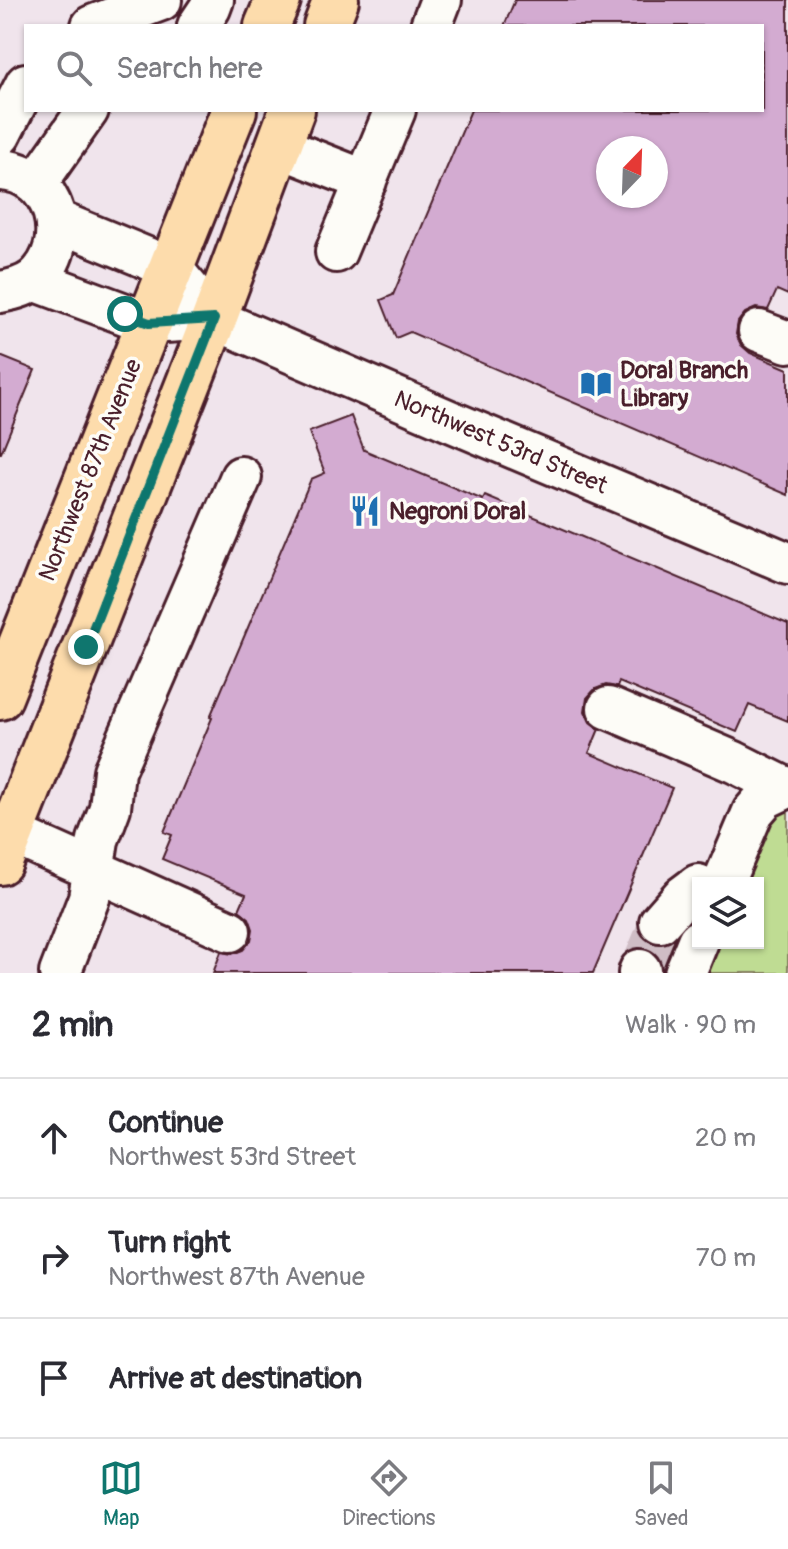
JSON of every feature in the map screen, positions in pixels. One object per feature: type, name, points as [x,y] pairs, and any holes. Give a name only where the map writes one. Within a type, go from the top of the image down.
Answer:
[{"type":"main road","points":[[268,24],[278,0]]},
{"type":"main road","points":[[327,24],[336,0]]},
{"type":"main road","name":"Northwest 87th Avenue","points":[[0,697],[233,112]]},
{"type":"main road","points":[[6,848],[214,319],[284,128]]},
{"type":"street","points":[[97,24],[160,0],[174,24]]},
{"type":"street","points":[[199,24],[213,0]]},
{"type":"street","points":[[432,24],[441,0]]},
{"type":"street","points":[[0,135],[24,88]]},
{"type":"street","points":[[17,286],[49,264],[56,243],[57,221],[45,195],[18,177],[86,112]]},
{"type":"street","points":[[336,252],[394,112]]},
{"type":"street","points":[[284,128],[366,181]]},
{"type":"street","points":[[57,221],[171,268]]},
{"type":"street","name":"Northwest 53rd Street","points":[[171,268],[214,319],[788,563]]},
{"type":"street","points":[[17,286],[149,323]]},
{"type":"street","name":"Northwest 53rd Street","points":[[149,323],[214,319]]},
{"type":"street","points":[[60,973],[89,898],[98,840],[110,808],[114,771],[241,477]]},
{"type":"street","points":[[608,708],[786,787]]},
{"type":"street","points":[[728,871],[753,812],[765,798],[786,787]]},
{"type":"street","points":[[6,848],[95,869],[230,931]]},
{"type":"street","points":[[660,922],[692,889]]},
{"type":"street","points":[[685,973],[695,949]]},
{"type":"green space","points":[[788,800],[788,973],[694,973],[704,949],[764,949],[764,877],[735,877],[760,818]]},
{"type":"building","points":[[515,0],[788,0],[788,295],[777,290],[768,310],[756,308],[745,313],[738,322],[736,334],[741,345],[750,353],[788,369],[788,495],[410,332],[396,338],[381,300],[393,295],[470,112],[764,112],[764,24],[505,24]]},
{"type":"building","points":[[0,356],[35,370],[1,453],[0,453]]},
{"type":"building","points":[[351,416],[364,450],[483,500],[485,496],[788,624],[788,721],[749,705],[737,732],[619,682],[617,687],[606,685],[595,689],[587,698],[585,711],[590,722],[599,729],[589,753],[672,788],[593,973],[213,973],[221,952],[232,954],[243,950],[251,940],[253,929],[249,918],[239,910],[246,894],[162,859],[172,835],[164,832],[210,717],[311,479],[325,473],[309,432]]},
{"type":"tunnel","points":[[640,970],[660,922]]},
{"type":"place","name":"Doral Branch Library","points":[[596,384]]},
{"type":"place","name":"Negroni Doral","points":[[365,511]]},
{"type":"route","points":[[86,647],[214,319],[149,323],[125,314]]}]
